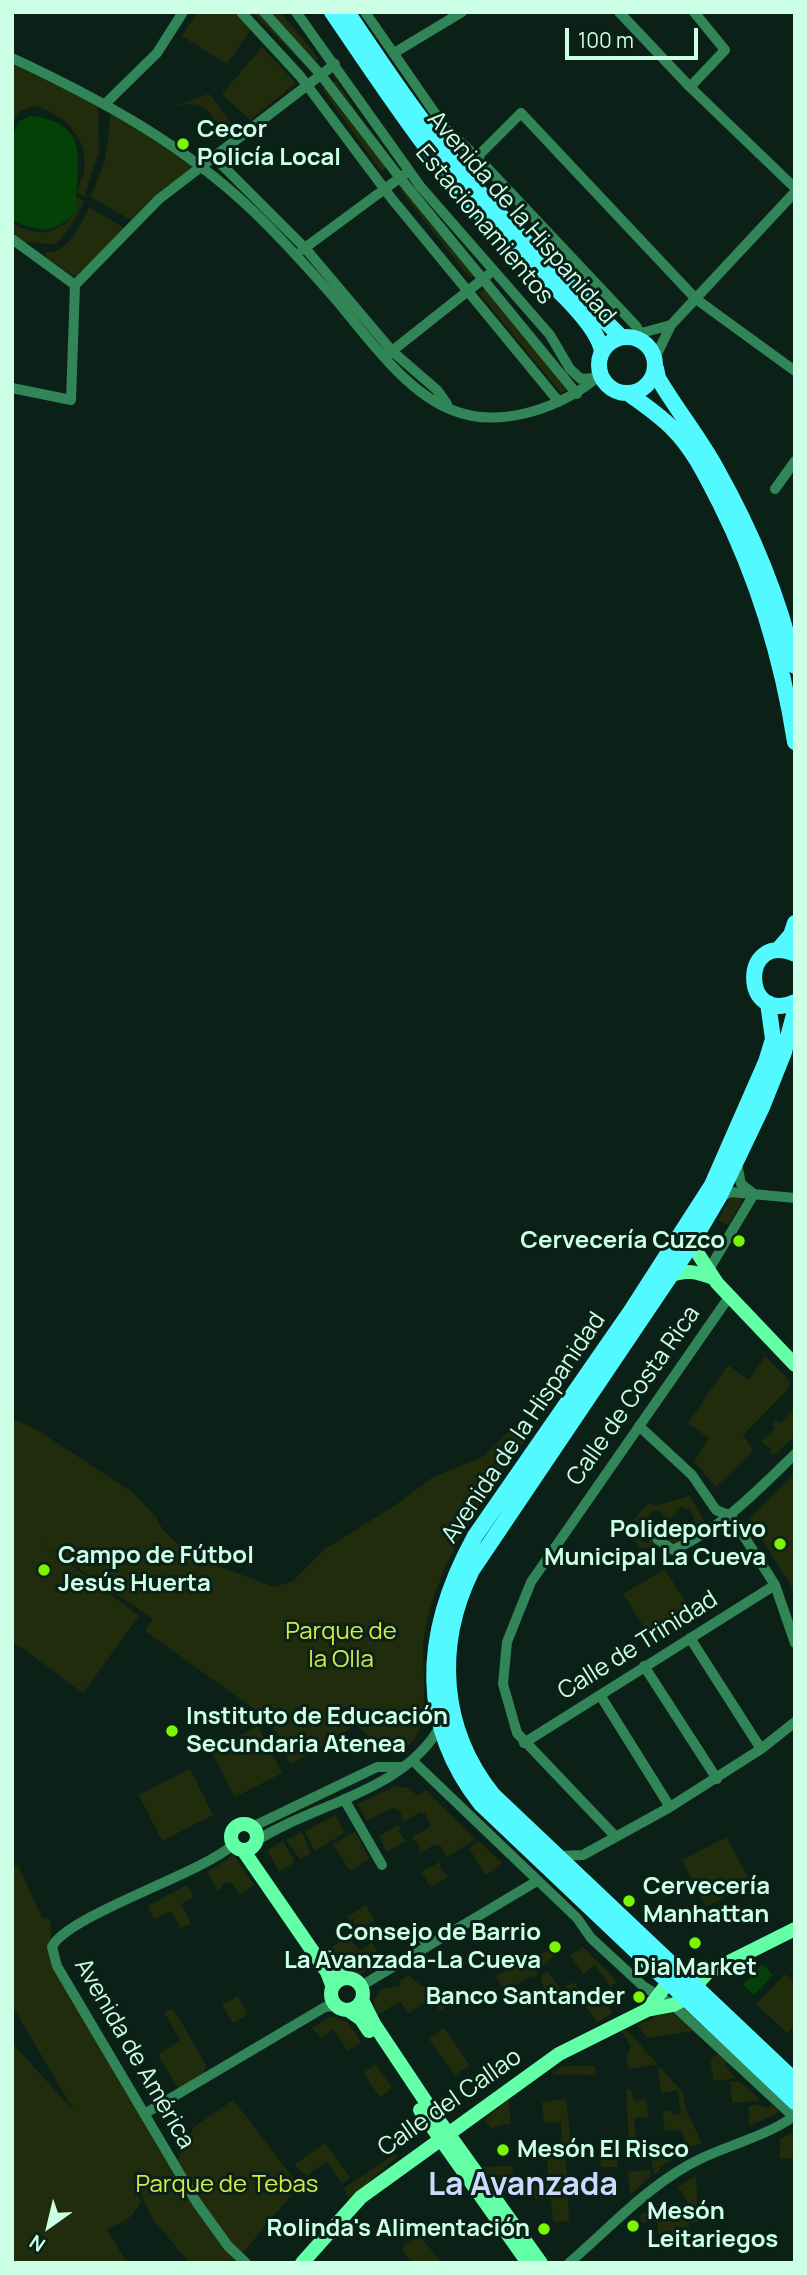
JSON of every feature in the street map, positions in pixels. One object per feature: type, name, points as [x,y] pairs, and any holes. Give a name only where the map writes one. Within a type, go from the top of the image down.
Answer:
[{"type":"main road","name":"Avenida de la Hispanidad","points":[[332,12],[425,148],[508,243],[570,304],[600,340],[602,351]]},
{"type":"main road","name":"Avenida de la Hispanidad","points":[[347,12],[413,110],[469,181],[509,226],[635,335]]},
{"type":"main road","points":[[655,363],[651,381],[641,390],[628,393],[616,391],[607,385],[600,374],[598,363],[607,344],[635,335],[655,363],[658,379],[715,466],[739,511],[775,595],[794,657]]},
{"type":"main road","points":[[628,393],[676,431],[703,471],[726,516],[747,562],[771,628],[795,743]]},
{"type":"main road","points":[[795,923],[791,935],[778,950],[795,954]]},
{"type":"main road","name":"Avenida de la Hispanidad","points":[[778,950],[762,957],[753,972],[755,990],[768,1003],[773,1039],[766,1062],[712,1185],[678,1241],[475,1536],[460,1563],[448,1590],[436,1638],[434,1691],[440,1727],[455,1766],[488,1812],[685,1998],[794,2112]]},
{"type":"main road","points":[[768,1003],[785,1006],[795,1002]]},
{"type":"main road","name":"Avenida de la Hispanidad","points":[[667,1983],[581,1882],[493,1795],[468,1759],[454,1726],[448,1694],[451,1630],[464,1584],[487,1543],[669,1276],[719,1197],[737,1164],[778,1069],[795,1011]]},
{"type":"main road","points":[[691,1243],[729,1297],[795,1366]]},
{"type":"main road","points":[[669,1276],[681,1271],[711,1274]]},
{"type":"main road","points":[[248,1842],[327,1972],[338,1982]]},
{"type":"main road","points":[[667,1983],[707,1973],[795,1929]]},
{"type":"main road","points":[[685,1998],[707,1973]]},
{"type":"main road","points":[[707,1973],[706,1986],[713,2004]]},
{"type":"main road","points":[[528,2263],[361,2019],[342,2008],[330,1996],[338,1982],[354,1979],[373,2024],[443,2136],[541,2263]]},
{"type":"main road","name":"Calle del Callao","points":[[647,2010],[667,1983]]},
{"type":"main road","points":[[342,2008],[362,1993]]},
{"type":"main road","name":"Avenida de la Hispanidad","points":[[685,1998],[713,2004],[795,2081]]},
{"type":"main road","name":"Calle del Callao","points":[[302,2263],[361,2197],[559,2054],[647,2010],[685,1998]]},
{"type":"street","points":[[105,104],[158,53],[183,12]]},
{"type":"street","points":[[241,12],[307,85],[384,189],[559,402]]},
{"type":"street","points":[[264,12],[321,75],[400,178],[577,394]]},
{"type":"street","name":"Estacionamientos","points":[[296,12],[409,171],[550,335],[576,374],[588,380],[600,374]]},
{"type":"street","name":"Avenida de la Hispanidad","points":[[365,12],[446,129],[477,157],[635,335],[671,325]]},
{"type":"street","points":[[394,53],[462,12]]},
{"type":"street","points":[[619,12],[690,88],[795,190],[671,325],[655,363]]},
{"type":"street","points":[[690,88],[725,50],[694,12]]},
{"type":"street","points":[[12,58],[105,104],[201,167],[252,210],[424,393],[452,410],[484,416],[510,416],[577,394],[600,374]]},
{"type":"street","points":[[12,388],[71,400],[75,285],[145,211],[335,64]]},
{"type":"street","points":[[477,157],[521,113],[695,299],[795,371]]},
{"type":"street","points":[[215,158],[305,248],[388,354]]},
{"type":"street","points":[[296,255],[409,171]]},
{"type":"street","points":[[12,239],[75,285]]},
{"type":"street","points":[[388,354],[494,271]]},
{"type":"street","points":[[775,489],[795,461]]},
{"type":"street","points":[[737,1164],[741,1184],[754,1194]]},
{"type":"street","points":[[719,1197],[731,1192],[793,1195]]},
{"type":"street","points":[[711,1274],[754,1194]]},
{"type":"street","name":"Calle de Costa Rica","points":[[616,1837],[517,1733],[503,1684],[507,1642],[522,1600],[729,1297]]},
{"type":"street","points":[[639,1426],[692,1475],[716,1510],[730,1517],[775,1585],[795,1643]]},
{"type":"street","points":[[657,1539],[673,1550],[730,1517],[795,1454]]},
{"type":"street","name":"Calle de Trinidad","points":[[524,1743],[775,1585]]},
{"type":"street","points":[[690,1638],[761,1749]]},
{"type":"street","points":[[644,1666],[717,1779]]},
{"type":"street","points":[[600,1695],[670,1807]]},
{"type":"street","points":[[554,1855],[583,1855],[616,1837],[717,1779],[795,1722]]},
{"type":"street","points":[[248,1842],[344,1800],[395,1774],[427,1748],[440,1727]]},
{"type":"street","points":[[248,1842],[377,1767],[408,1764]]},
{"type":"street","name":"Avenida de la Hispanidad","points":[[408,1764],[577,1918],[591,1938],[643,1986],[667,1983]]},
{"type":"street","points":[[344,1800],[382,1865]]},
{"type":"street","name":"Avenida de América","points":[[246,2263],[209,2221],[57,1966],[52,1947],[63,1932],[248,1842]]},
{"type":"street","points":[[581,1882],[579,1869],[583,1855]]},
{"type":"street","points":[[362,1993],[428,1946],[537,1881]]},
{"type":"street","points":[[419,1933],[428,1946]]},
{"type":"street","points":[[144,2114],[325,2007],[342,2008]]},
{"type":"street","points":[[569,2263],[652,2189],[700,2159],[758,2136],[794,2112]]},
{"type":"green space","points":[[197,12],[232,12],[253,27],[227,64],[182,36]]},
{"type":"green space","points":[[252,12],[280,12],[318,58],[308,68]]},
{"type":"green space","points":[[262,47],[296,83],[250,120],[222,94]]},
{"type":"green space","points":[[12,64],[98,104],[99,151],[84,197],[77,192],[85,159],[83,148],[72,129],[56,115],[36,106],[20,111],[12,123]]},
{"type":"green space","points":[[336,81],[391,164],[381,171],[322,89]]},
{"type":"green space","points":[[209,94],[236,130],[226,138],[211,114],[200,105],[171,107]]},
{"type":"green space","points":[[111,113],[195,167],[161,190],[131,220],[91,197],[105,161]]},
{"type":"green space","points":[[409,182],[479,271],[470,278],[400,190]]},
{"type":"green space","points":[[76,196],[84,201],[72,224],[56,244],[21,242],[12,238],[12,224],[41,232],[49,232],[62,225],[77,211]]},
{"type":"green space","points":[[89,207],[124,228],[76,278],[47,258],[45,252],[53,252],[66,244]]},
{"type":"green space","points":[[490,286],[573,386],[561,393],[479,293]]},
{"type":"green space","points":[[740,1196],[743,1199],[728,1225],[718,1220],[731,1197]]},
{"type":"green space","points":[[765,1356],[791,1382],[787,1390],[743,1435],[753,1450],[716,1487],[694,1462],[709,1438],[688,1423],[728,1365],[749,1380]]},
{"type":"green space","points":[[795,1408],[795,1436],[774,1455],[770,1452],[772,1449],[761,1442],[775,1428],[772,1424],[776,1420],[780,1423]]},
{"type":"green space","name":"Parque de la Olla","points":[[12,1419],[34,1428],[132,1492],[156,1517],[163,1530],[189,1555],[274,1587],[293,1581],[325,1549],[397,1504],[433,1477],[484,1456],[513,1427],[536,1426],[483,1499],[440,1579],[424,1637],[423,1708],[414,1740],[402,1749],[384,1750],[357,1725],[290,1765],[280,1738],[263,1715],[145,1631],[153,1619],[36,1539],[139,1616],[83,1693],[12,1641]]},
{"type":"green space","name":"Polideportivo Municipal La Cueva","points":[[795,1474],[795,1598],[790,1584],[749,1519]]},
{"type":"green space","points":[[690,1496],[704,1521],[674,1546],[659,1532],[662,1527],[670,1539],[676,1540],[695,1520],[689,1508],[686,1510],[682,1507],[667,1522],[660,1511],[654,1510],[634,1530],[642,1541],[648,1543],[653,1537],[660,1547],[642,1549],[623,1531],[649,1503],[654,1506]]},
{"type":"green space","points":[[665,1569],[692,1613],[651,1638],[623,1594]]},
{"type":"green space","points":[[258,1726],[282,1773],[235,1797],[211,1750]]},
{"type":"green space","points":[[190,1769],[213,1815],[162,1841],[139,1795]]},
{"type":"green space","points":[[396,1786],[408,1788],[418,1796],[425,1790],[476,1839],[446,1858],[441,1846],[436,1844],[419,1853],[420,1847],[412,1837],[430,1827],[426,1814],[420,1812],[404,1822],[399,1809],[396,1811],[394,1807],[367,1821],[357,1804]]},
{"type":"green space","points":[[335,1815],[345,1833],[314,1851],[305,1831]]},
{"type":"green space","points":[[398,1825],[398,1831],[406,1841],[387,1852],[379,1836]]},
{"type":"green space","points":[[355,1831],[369,1859],[350,1871],[333,1844]]},
{"type":"green space","points":[[302,1832],[311,1853],[300,1859],[286,1840]]},
{"type":"green space","points":[[727,1837],[751,1884],[706,1907],[682,1860]]},
{"type":"green space","points":[[283,1841],[295,1862],[279,1872],[267,1850]]},
{"type":"green space","points":[[479,1841],[502,1863],[486,1875],[469,1848]]},
{"type":"green space","points":[[234,1855],[254,1885],[239,1895],[231,1882],[221,1885],[222,1888],[218,1891],[207,1872]]},
{"type":"green space","points":[[440,1862],[440,1868],[448,1877],[431,1887],[421,1872]]},
{"type":"green space","name":"Parque de Tebas","points":[[18,1865],[42,1918],[49,1918],[53,1966],[173,2168],[194,2127],[233,2100],[299,2185],[244,2252],[228,2250],[241,2263],[190,2263],[154,2221],[131,2176],[141,2202],[129,2218],[107,2230],[127,2263],[12,2263],[12,2043],[74,2111],[12,2005],[12,1867]]},
{"type":"green space","points":[[187,1885],[194,1897],[181,1904],[191,1923],[181,1928],[171,1911],[155,1919],[147,1906]]},
{"type":"green space","points":[[366,1905],[374,1921],[357,1931],[353,1919],[350,1921],[347,1917]]},
{"type":"green space","points":[[352,1935],[352,1941],[360,1950],[372,1943],[383,1960],[360,1975],[346,1970],[332,1947]]},
{"type":"green space","points":[[583,1947],[616,1983],[610,1987],[595,1965],[583,1974],[570,1955]]},
{"type":"green space","points":[[553,1948],[556,1955],[541,1967],[534,1979],[531,1975],[506,1992],[495,1976]]},
{"type":"green space","points":[[548,1971],[561,1989],[574,1982],[590,2003],[601,1995],[613,2013],[597,2022],[580,2000],[571,2006],[564,1996],[553,2004],[541,1982],[542,1975]]},
{"type":"green space","points":[[785,1974],[795,1984],[795,2025],[787,2033],[756,2004]]},
{"type":"green space","points":[[408,1975],[422,1986],[453,1991],[456,2000],[440,2011],[430,1999],[409,2013],[400,2001],[378,2015],[374,2004],[381,1989],[401,1985],[400,1981]]},
{"type":"green space","points":[[237,1995],[248,2014],[233,2023],[222,2004]]},
{"type":"green space","points":[[167,2010],[172,2010],[177,2015],[206,2065],[204,2074],[179,2089],[158,2055],[180,2040],[165,2014]]},
{"type":"green space","points":[[670,2011],[694,2031],[647,2038],[637,2025]]},
{"type":"green space","points":[[331,2016],[348,2022],[361,2042],[348,2051],[333,2029],[321,2038],[312,2028]]},
{"type":"green space","points":[[444,2028],[470,2065],[455,2075],[429,2039]]},
{"type":"green space","points":[[626,2030],[658,2064],[629,2069],[626,2058],[631,2047],[622,2031]]},
{"type":"green space","points":[[717,2054],[727,2062],[725,2066],[736,2078],[714,2081],[710,2060]]},
{"type":"green space","points":[[376,2064],[392,2088],[380,2097],[363,2073]]},
{"type":"green space","points":[[562,2066],[595,2066],[595,2075],[552,2074]]},
{"type":"green space","points":[[658,2068],[661,2068],[683,2093],[685,2107],[702,2143],[687,2148],[681,2130],[665,2131],[663,2111],[671,2110],[672,2115],[681,2114],[678,2090],[661,2093]]},
{"type":"green space","points":[[739,2081],[760,2099],[732,2103],[730,2082]]},
{"type":"green space","points":[[626,2089],[631,2090],[634,2101],[646,2099],[649,2117],[634,2118],[636,2141],[629,2141]]},
{"type":"green space","points":[[566,2099],[571,2143],[565,2146],[569,2221],[553,2222],[551,2199],[535,2199],[533,2180],[548,2178],[547,2152],[562,2151],[561,2122],[544,2123],[542,2102]]},
{"type":"green space","points":[[508,2100],[511,2123],[491,2128],[485,2120]]},
{"type":"green space","points":[[754,2104],[768,2108],[772,2105],[779,2112],[750,2126],[748,2107]]},
{"type":"green space","points":[[793,2132],[795,2158],[780,2159],[780,2139]]},
{"type":"green space","points":[[325,2143],[350,2177],[342,2184],[327,2161],[307,2176],[294,2165]]},
{"type":"green space","points":[[616,2144],[618,2167],[601,2167],[598,2146]]},
{"type":"green space","points":[[667,2144],[670,2148],[682,2146],[683,2153],[659,2167],[660,2171],[654,2175],[649,2145]]},
{"type":"green space","points":[[395,2154],[398,2156],[349,2199],[344,2188]]},
{"type":"green space","points":[[513,2166],[514,2174],[498,2175],[501,2186],[497,2190],[482,2167]]},
{"type":"green space","points":[[650,2170],[650,2177],[630,2195],[628,2172]]},
{"type":"green space","points":[[696,2175],[698,2222],[689,2223],[690,2239],[660,2246],[657,2222],[641,2222],[640,2215],[645,2212],[663,2214],[664,2221],[672,2221],[672,2218],[688,2219],[688,2202],[678,2187]]},
{"type":"green space","points":[[418,2234],[442,2263],[412,2263],[401,2249]]},
{"type":"shaded area","points":[[31,116],[51,120],[65,128],[73,137],[77,149],[77,211],[60,225],[47,230],[12,221],[12,137],[19,121]]},
{"type":"shaded area","points":[[762,1964],[773,1975],[754,1995],[743,1985]]},
{"type":"place","name":"Cecor Policía Local","points":[[183,144]]},
{"type":"place","name":"Cervecería Cuzco","points":[[739,1241]]},
{"type":"place","name":"Polideportivo Municipal La Cueva","points":[[780,1544]]},
{"type":"place","name":"Campo de Fútbol Jesús Huerta","points":[[44,1570]]},
{"type":"place","name":"Instituto de Educación Secundaria Atenea","points":[[172,1731]]},
{"type":"place","name":"Cervecería Manhattan","points":[[629,1901]]},
{"type":"place","name":"Dia Market","points":[[695,1943]]},
{"type":"place","name":"Consejo de Barrio La Avanzada-La Cueva","points":[[555,1947]]},
{"type":"place","name":"Banco Santander","points":[[639,1997]]},
{"type":"place","name":"Mesón El Risco","points":[[503,2150]]},
{"type":"place","name":"Mesón Leitariegos","points":[[633,2226]]},
{"type":"place","name":"Rolinda's Alimentación","points":[[544,2229]]},
{"type":"district","name":"La Avanzada","points":[[523,2186]]}]
